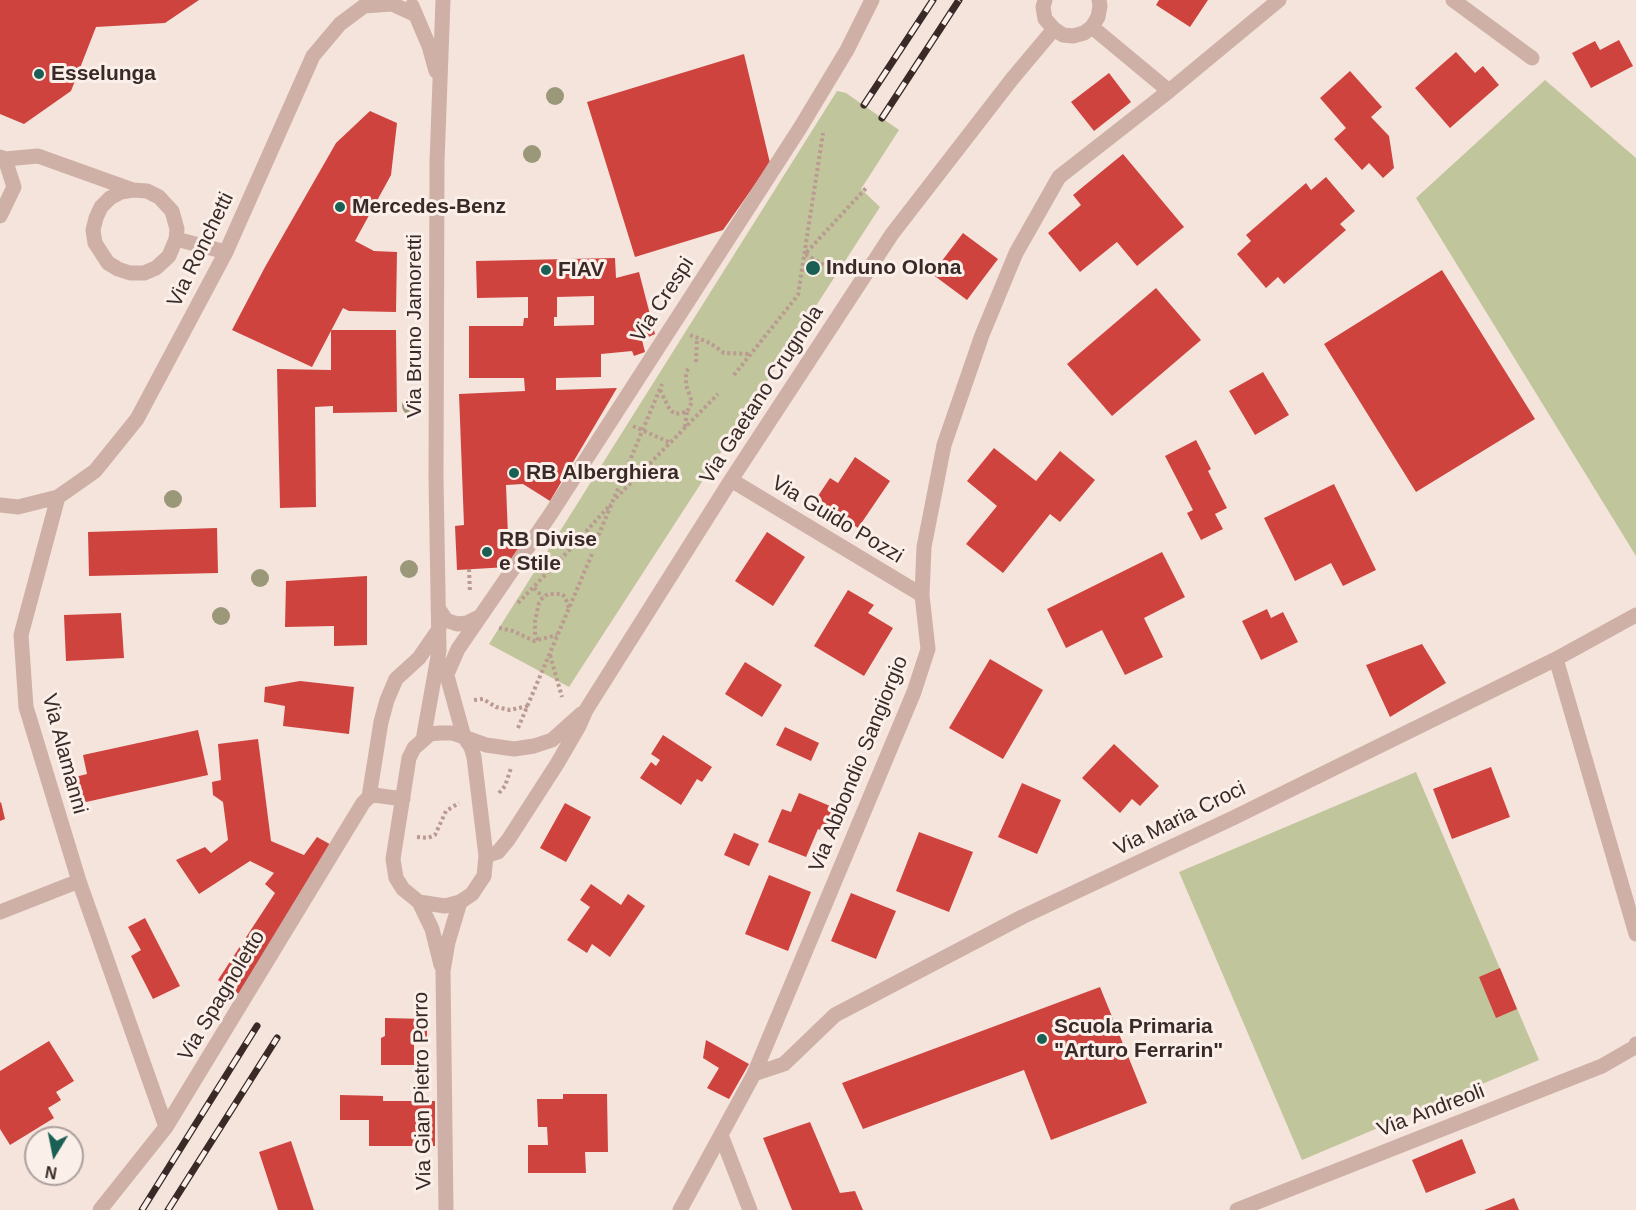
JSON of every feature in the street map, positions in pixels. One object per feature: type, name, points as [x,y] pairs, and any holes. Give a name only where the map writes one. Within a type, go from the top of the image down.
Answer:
[{"type":"street","points":[[409,0],[429,46],[440,85]]},
{"type":"street","name":"Via Bruno Jamoretti","points":[[419,902],[403,889],[396,878],[393,859],[410,758],[414,748],[423,740],[440,651],[436,466],[437,173],[442,0]]},
{"type":"street","name":"Via Crespi","points":[[447,674],[458,649],[485,621],[550,515],[800,128],[847,50],[872,0]]},
{"type":"street","points":[[1045,0],[1043,7],[1046,19],[1063,35],[1073,36],[1084,33],[1092,27],[1098,17],[1099,0]]},
{"type":"street","name":"Via Abbondio Sangiorgio","points":[[680,1210],[754,1074],[914,692],[928,649],[922,595],[924,547],[944,445],[982,335],[1016,253],[1059,177],[1169,91],[1279,0]]},
{"type":"street","points":[[1453,0],[1532,58]]},
{"type":"street","name":"Via Ronchetti","points":[[0,505],[18,507],[58,497],[95,471],[137,419],[226,252],[314,56],[340,24],[364,6],[392,4],[416,15]]},
{"type":"street","points":[[1092,27],[1169,91]]},
{"type":"street","name":"Via Gaetano Crugnola","points":[[486,856],[498,852],[508,840],[563,755],[586,710],[731,480],[892,234],[1012,79],[1054,29]]},
{"type":"street","points":[[0,216],[14,188],[3,158],[38,156],[133,190]]},
{"type":"street","points":[[133,190],[147,191],[159,197],[172,211],[177,229],[170,256],[156,268],[144,273],[130,273],[108,263],[100,254],[95,243],[93,230],[101,207],[110,198],[121,192],[133,190]]},
{"type":"street","points":[[176,239],[226,252]]},
{"type":"street","name":"Via Guido Pozzi","points":[[731,480],[922,595]]},
{"type":"street","name":"Via Alamanni","points":[[58,497],[21,635],[26,707],[79,881],[166,1127]]},
{"type":"street","points":[[438,608],[446,620],[457,624],[485,621]]},
{"type":"street","name":"Via Maria Croci","points":[[754,1074],[784,1064],[835,1015],[1022,917],[1233,818],[1556,659],[1636,615]]},
{"type":"street","name":"Via Spagnoletto","points":[[100,1210],[166,1127],[363,803],[369,797],[381,722],[387,700],[396,679],[419,658],[439,628]]},
{"type":"street","name":"Via Bruno Jamoretti","points":[[440,651],[464,737],[474,757],[486,856],[484,876],[472,894],[460,902]]},
{"type":"street","points":[[1556,659],[1636,934]]},
{"type":"street","name":"Via Gaetano Crugnola","points":[[464,737],[486,745],[514,749],[534,747],[552,740],[586,710]]},
{"type":"street","points":[[423,740],[430,734],[440,733],[464,737]]},
{"type":"street","points":[[369,797],[379,795],[403,799]]},
{"type":"street","points":[[0,912],[79,881]]},
{"type":"street","points":[[419,902],[445,906],[460,902]]},
{"type":"street","name":"Via Gian Pietro Porro","points":[[419,902],[432,929],[443,971]]},
{"type":"street","name":"Via Gian Pietro Porro","points":[[446,1210],[443,971],[448,942],[460,902]]},
{"type":"street","name":"Via Andreoli","points":[[1237,1210],[1602,1066],[1635,1047],[1636,1044]]},
{"type":"street","points":[[721,1135],[750,1210]]},
{"type":"path","points":[[734,375],[798,295],[824,126]]},
{"type":"path","points":[[805,254],[867,187]]},
{"type":"path","points":[[805,254],[834,271]]},
{"type":"path","points":[[688,332],[724,353],[751,354]]},
{"type":"path","points":[[696,362],[697,339]]},
{"type":"path","points":[[686,427],[687,412],[692,402],[686,385],[686,372],[689,368]]},
{"type":"path","points":[[597,541],[664,381]]},
{"type":"path","points":[[660,390],[670,410],[675,414],[687,412]]},
{"type":"path","points":[[582,536],[613,501],[718,394]]},
{"type":"path","points":[[632,426],[670,443]]},
{"type":"path","points":[[512,609],[578,541]]},
{"type":"path","points":[[518,728],[592,554]]},
{"type":"path","points":[[534,588],[543,597]]},
{"type":"path","points":[[538,640],[535,635],[535,621],[539,603],[543,597],[548,594],[562,594],[569,609]]},
{"type":"path","points":[[485,621],[513,631],[528,640],[558,635]]},
{"type":"path","points":[[550,655],[562,697]]},
{"type":"path","points":[[473,700],[483,699],[496,707],[510,710],[529,706]]},
{"type":"path","points":[[493,796],[501,792],[505,786],[513,758]]},
{"type":"path","points":[[412,836],[429,838],[435,835],[446,811],[452,806],[469,800]]},
{"type":"green space","points":[[1545,80],[1636,158],[1636,556],[1416,198]]},
{"type":"green space","points":[[837,91],[846,93],[899,130],[861,189],[880,207],[569,687],[489,644]]},
{"type":"green space","points":[[1416,772],[1539,1060],[1302,1160],[1179,872]]},
{"type":"building","name":"Esselunga","points":[[0,0],[199,0],[165,23],[96,27],[71,91],[24,124],[0,114]]},
{"type":"building","points":[[1159,0],[1208,0],[1190,27],[1156,5]]},
{"type":"building","points":[[1619,40],[1633,66],[1591,88],[1572,53],[1595,41],[1600,50]]},
{"type":"building","points":[[1456,52],[1475,73],[1483,66],[1499,85],[1450,128],[1415,88]]},
{"type":"building","points":[[744,54],[770,163],[723,230],[635,257],[587,102]]},
{"type":"building","points":[[1350,71],[1382,107],[1371,117],[1389,136],[1394,168],[1383,178],[1369,163],[1362,170],[1334,139],[1346,128],[1320,98]]},
{"type":"building","points":[[1109,73],[1131,102],[1094,131],[1071,102]]},
{"type":"building","points":[[370,111],[397,123],[391,175],[355,241],[374,251],[397,252],[396,312],[349,311],[343,308],[312,367],[232,330],[336,143]]},
{"type":"building","points":[[1123,154],[1184,227],[1137,266],[1117,242],[1080,272],[1048,233],[1081,205],[1073,195]]},
{"type":"building","points":[[1326,177],[1355,211],[1340,224],[1346,230],[1284,284],[1278,277],[1266,288],[1237,254],[1251,241],[1246,235],[1306,183],[1311,190]]},
{"type":"building","points":[[963,233],[998,259],[967,300],[932,274]]},
{"type":"building","points":[[615,258],[616,278],[639,272],[655,334],[642,340],[645,352],[634,356],[632,351],[601,354],[601,377],[556,378],[556,390],[617,388],[550,501],[523,484],[506,485],[508,536],[529,536],[508,567],[457,570],[455,526],[464,525],[459,394],[525,391],[524,378],[469,378],[469,326],[523,326],[524,318],[528,318],[528,297],[477,298],[476,261]],"holes":[[[594,296],[594,325],[554,326],[554,317],[557,317],[557,297]]]},
{"type":"building","points":[[1442,270],[1535,419],[1416,492],[1324,344]]},
{"type":"building","points":[[1156,288],[1201,340],[1112,416],[1067,364]]},
{"type":"building","points":[[331,330],[396,330],[397,412],[333,413],[333,406],[315,407],[316,507],[280,508],[277,369],[331,370]]},
{"type":"building","points":[[1263,372],[1289,415],[1255,435],[1229,391]]},
{"type":"building","points":[[1196,440],[1211,469],[1208,471],[1227,508],[1215,514],[1223,529],[1201,540],[1187,513],[1193,510],[1165,456]]},
{"type":"building","points":[[994,448],[1036,481],[1060,451],[1095,480],[1060,522],[1050,514],[1003,573],[966,544],[997,506],[967,481]]},
{"type":"building","points":[[855,457],[890,481],[858,528],[816,499],[830,478],[838,483]]},
{"type":"building","points":[[1334,484],[1376,570],[1343,586],[1331,563],[1295,581],[1264,518]]},
{"type":"building","points":[[217,528],[218,573],[89,576],[88,532]]},
{"type":"building","points":[[767,532],[805,557],[773,606],[735,581]]},
{"type":"building","points":[[1162,552],[1185,597],[1144,618],[1163,657],[1125,675],[1102,630],[1066,648],[1047,609]]},
{"type":"building","points":[[367,576],[367,645],[334,646],[334,626],[285,627],[286,581]]},
{"type":"building","points":[[848,590],[874,605],[868,613],[893,628],[864,676],[814,646]]},
{"type":"building","points":[[1267,609],[1271,618],[1283,612],[1298,642],[1261,660],[1242,621]]},
{"type":"building","points":[[121,613],[124,658],[66,661],[64,615]]},
{"type":"building","points":[[1422,644],[1446,683],[1390,717],[1366,665]]},
{"type":"building","points":[[990,659],[1043,690],[1003,759],[949,728]]},
{"type":"building","points":[[745,662],[782,685],[762,717],[725,694]]},
{"type":"building","points":[[300,681],[354,687],[349,734],[283,726],[285,706],[264,702],[265,687]]},
{"type":"building","points":[[785,727],[819,743],[811,761],[776,745]]},
{"type":"building","points":[[198,730],[208,775],[77,804],[71,778],[87,774],[83,755]]},
{"type":"building","points":[[663,735],[712,767],[702,782],[697,779],[681,805],[640,778],[651,762],[656,766],[660,760],[651,754]]},
{"type":"building","points":[[258,739],[271,841],[304,855],[317,837],[335,847],[240,995],[218,980],[275,893],[265,884],[274,873],[250,861],[199,894],[176,860],[205,847],[211,853],[228,840],[223,802],[213,795],[212,782],[221,780],[218,744]]},
{"type":"building","points":[[1114,744],[1159,786],[1140,806],[1132,799],[1120,813],[1082,778]]},
{"type":"building","points":[[1491,767],[1510,817],[1452,839],[1433,789]]},
{"type":"building","points":[[1022,783],[1061,800],[1037,854],[998,837]]},
{"type":"building","points":[[799,793],[835,808],[825,832],[818,829],[806,857],[768,842],[782,809],[791,812]]},
{"type":"building","points":[[0,803],[5,819],[0,821]]},
{"type":"building","points":[[565,803],[591,817],[566,862],[540,848]]},
{"type":"building","points":[[919,832],[973,852],[949,912],[896,891]]},
{"type":"building","points":[[734,833],[759,844],[749,866],[724,855]]},
{"type":"building","points":[[769,875],[811,892],[788,951],[745,934]]},
{"type":"building","points":[[591,884],[621,905],[628,894],[645,906],[610,957],[592,944],[587,953],[567,940],[590,907],[580,900]]},
{"type":"building","points":[[851,893],[896,911],[876,959],[831,941]]},
{"type":"building","points":[[145,918],[180,986],[153,999],[131,956],[141,950],[128,927]]},
{"type":"building","points":[[1500,968],[1517,1009],[1496,1018],[1479,977]]},
{"type":"building","points":[[1100,987],[1147,1103],[1051,1140],[1024,1070],[863,1129],[842,1083]]},
{"type":"building","points":[[385,1018],[427,1019],[427,1040],[414,1040],[414,1065],[381,1065],[381,1038],[385,1036]]},
{"type":"building","points":[[706,1040],[749,1064],[729,1099],[707,1088],[719,1068],[703,1058]]},
{"type":"building","points":[[49,1041],[74,1081],[56,1092],[61,1100],[48,1108],[54,1118],[41,1126],[24,1126],[24,1136],[10,1145],[0,1129],[0,1071]]},
{"type":"building","points":[[563,1094],[607,1094],[608,1152],[585,1152],[586,1173],[528,1173],[528,1145],[548,1145],[547,1127],[538,1127],[537,1099],[563,1099]]},
{"type":"building","points":[[340,1095],[383,1096],[383,1101],[435,1101],[435,1146],[369,1146],[369,1120],[340,1120]]},
{"type":"building","points":[[810,1122],[840,1193],[855,1191],[863,1210],[792,1210],[763,1138]]},
{"type":"building","points":[[1462,1139],[1476,1173],[1426,1193],[1412,1160]]},
{"type":"building","points":[[291,1141],[314,1210],[278,1210],[259,1152]]},
{"type":"building","points":[[1514,1198],[1519,1210],[1484,1210]]},
{"type":"railway","points":[[864,105],[933,0]]},
{"type":"railway","points":[[882,118],[959,0]]},
{"type":"railway","points":[[142,1210],[257,1026]]},
{"type":"railway","points":[[168,1210],[277,1038]]},
{"type":"place","name":"Esselunga","points":[[39,74]]},
{"type":"place","name":"Mercedes-Benz","points":[[340,207]]},
{"type":"place","name":"Induno Olona","points":[[813,268]]},
{"type":"place","name":"FIAV","points":[[546,270]]},
{"type":"place","name":"RB Alberghiera","points":[[514,473]]},
{"type":"place","name":"RB Divise e Stile","points":[[487,552]]},
{"type":"place","name":"Scuola Primaria \"Arturo Ferrarin\"","points":[[1042,1039]]}]
